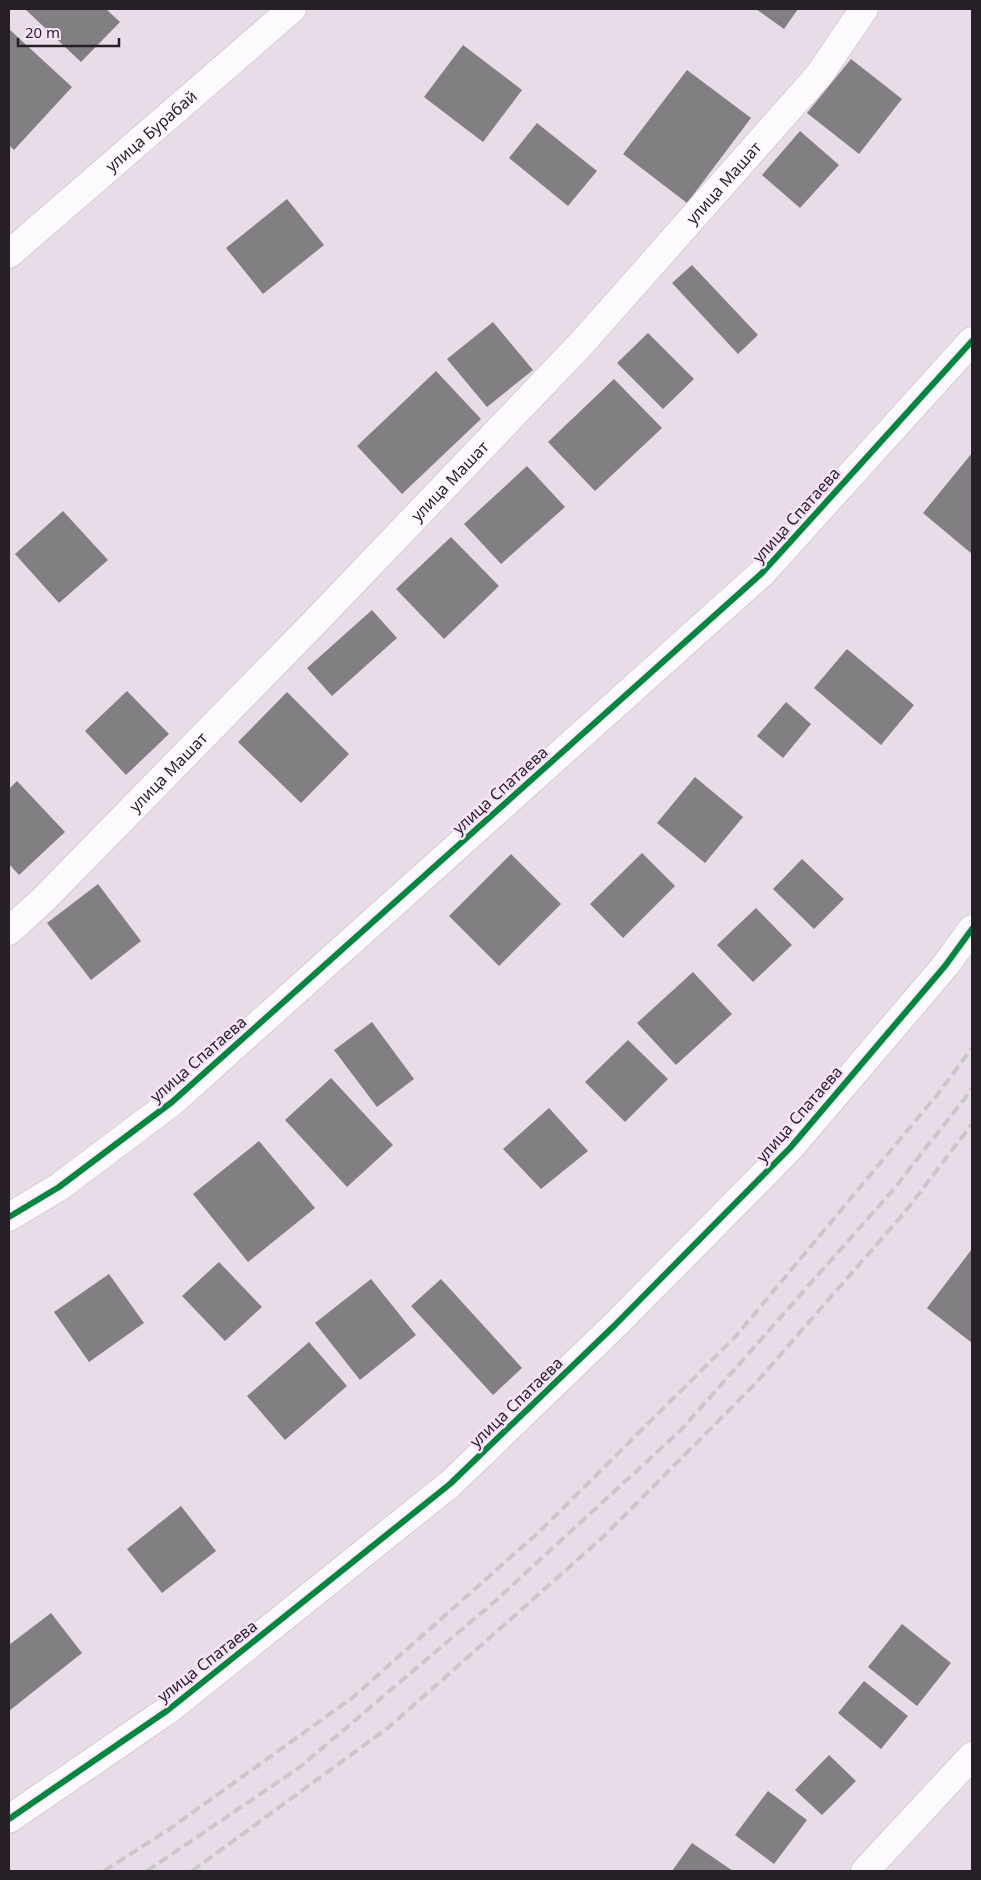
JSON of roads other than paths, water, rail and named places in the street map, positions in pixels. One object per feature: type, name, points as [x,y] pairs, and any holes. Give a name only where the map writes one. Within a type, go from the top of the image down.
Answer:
[{"type":"street","name":"улица Бурабай","points":[[9,254],[292,9]]},
{"type":"street","name":"улица Машат","points":[[9,930],[44,899],[313,624],[581,344],[819,75],[864,9]]},
{"type":"street","name":"улица Спатаева","points":[[9,1217],[59,1187],[172,1102],[762,574],[972,340]]},
{"type":"street","name":"улица Спатаева","points":[[9,1819],[168,1710],[450,1484],[614,1326],[790,1148],[945,966],[972,929]]},
{"type":"street","points":[[865,1871],[972,1756]]},
{"type":"railway","points":[[104,1871],[168,1830],[352,1698],[539,1532],[736,1336],[937,1095],[972,1048]]},
{"type":"railway","points":[[147,1871],[300,1767],[493,1603],[681,1430],[893,1190],[972,1089]]},
{"type":"railway","points":[[192,1871],[389,1727],[602,1538],[754,1385],[905,1212],[972,1124]]}]
